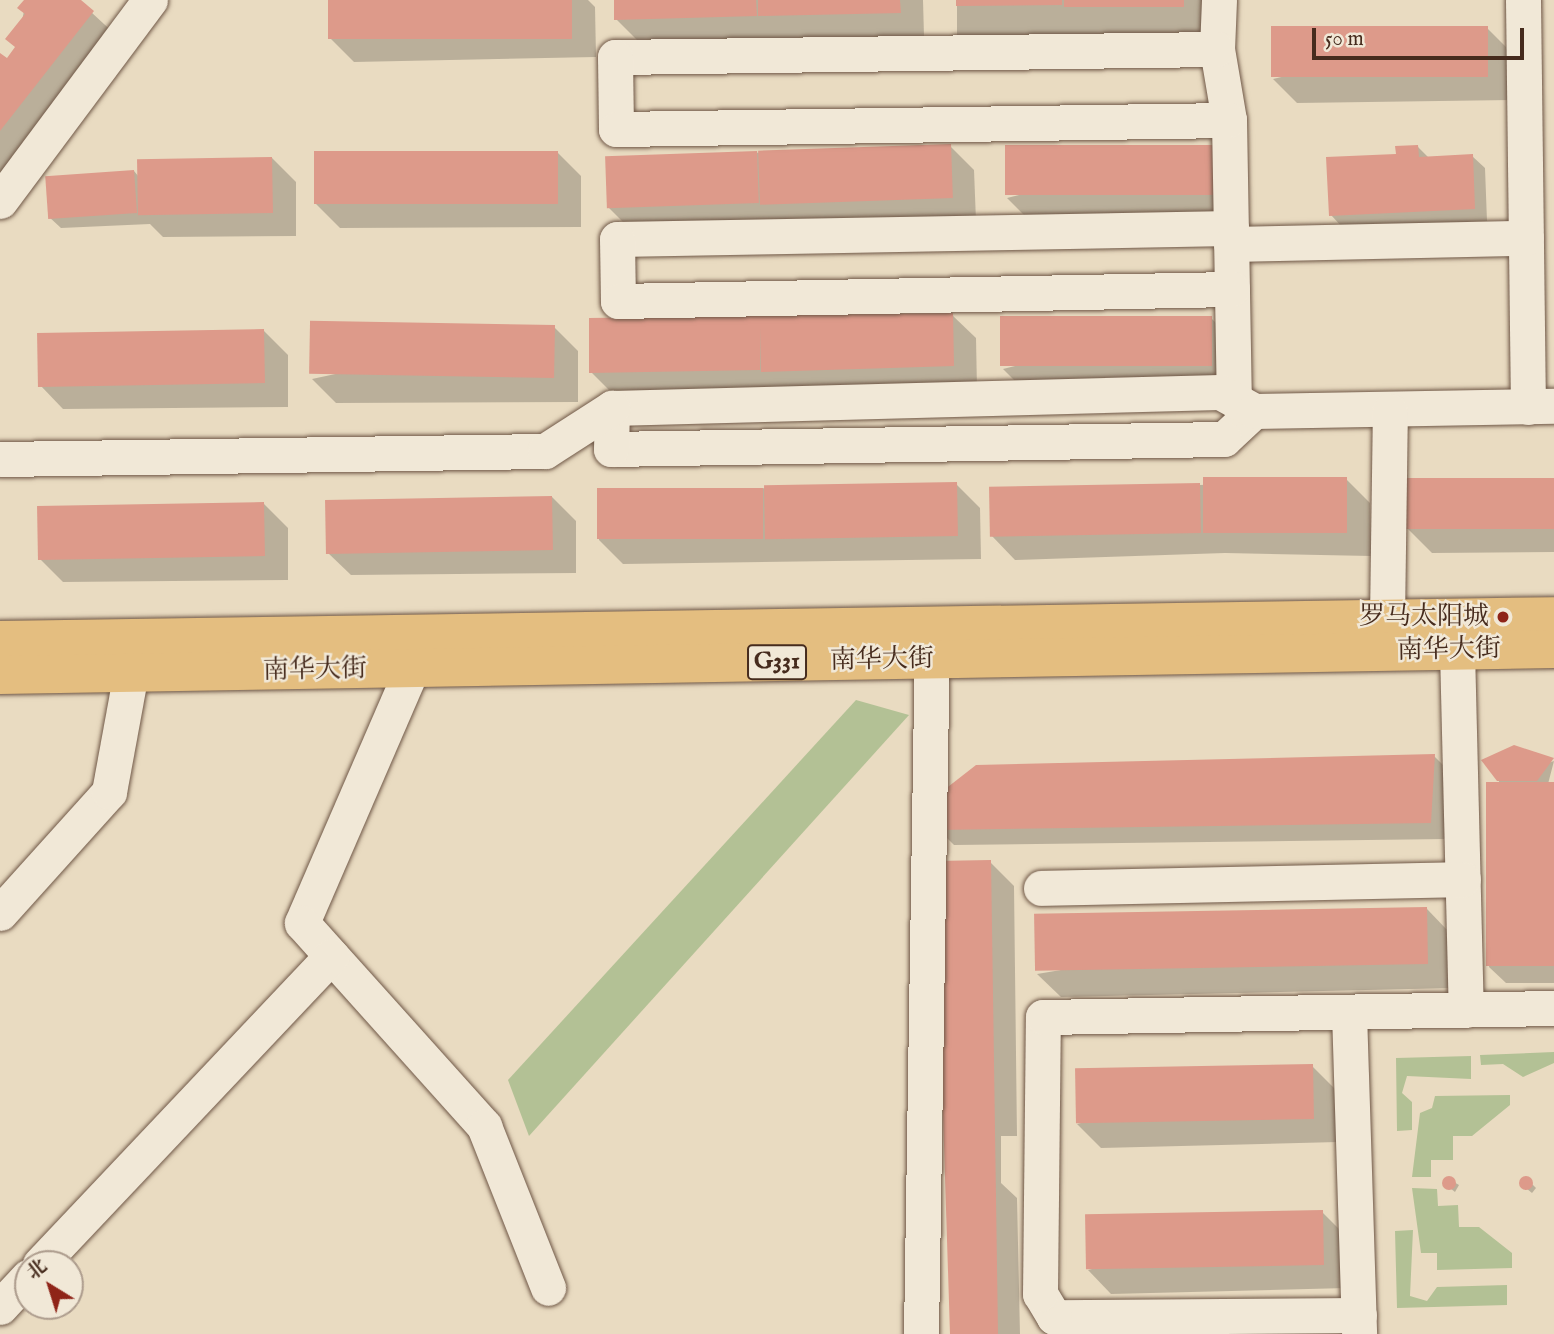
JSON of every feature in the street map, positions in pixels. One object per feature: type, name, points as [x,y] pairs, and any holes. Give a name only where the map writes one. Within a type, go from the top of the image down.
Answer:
[{"type":"highway","name":"南华大街","points":[[0,640],[134,655],[412,668],[1387,619],[1554,616]]},
{"type":"highway","name":"南华大街","points":[[0,675],[134,655],[427,634],[1458,650],[1554,649]]},
{"type":"street","points":[[0,201],[149,0]]},
{"type":"street","points":[[612,408],[611,449],[1224,439],[1244,405],[1232,289],[1229,120],[1217,49],[1219,0]]},
{"type":"street","points":[[0,459],[545,451],[612,408],[1220,391],[1244,405],[1390,411],[1541,406],[1526,238],[1539,84],[1523,0]]},
{"type":"street","points":[[1217,49],[615,57],[616,129],[1229,120]]},
{"type":"street","points":[[1232,289],[618,301],[617,239],[1231,236],[1526,238]]},
{"type":"street","points":[[1387,619],[1390,411]]},
{"type":"street","points":[[427,634],[302,923],[485,1126],[548,1288]]},
{"type":"street","points":[[921,1334],[932,642]]},
{"type":"street","points":[[1458,650],[1466,1010]]},
{"type":"street","points":[[0,913],[110,792],[134,655]]},
{"type":"street","points":[[1041,888],[1463,879]]},
{"type":"street","points":[[53,1250],[331,956]]},
{"type":"street","points":[[1349,1012],[1359,1325],[1054,1317],[1040,1294],[1043,1017],[1554,1008]]},
{"type":"street","points":[[0,1307],[14,1292]]},
{"type":"green space","points":[[856,700],[909,715],[529,1136],[508,1080]]},
{"type":"green space","points":[[1554,1052],[1554,1063],[1523,1077],[1503,1064],[1481,1065],[1480,1055]]},
{"type":"green space","points":[[1471,1056],[1471,1079],[1407,1076],[1402,1093],[1412,1102],[1412,1130],[1397,1131],[1396,1058]]},
{"type":"green space","points":[[1510,1095],[1510,1105],[1472,1136],[1453,1136],[1453,1160],[1431,1160],[1431,1177],[1412,1177],[1420,1113],[1432,1108],[1435,1096]]},
{"type":"green space","points":[[1412,1188],[1437,1189],[1438,1206],[1458,1205],[1459,1227],[1479,1227],[1512,1253],[1512,1268],[1437,1270],[1437,1253],[1421,1253]]},
{"type":"green space","points":[[1413,1230],[1410,1296],[1427,1301],[1437,1287],[1507,1285],[1507,1305],[1397,1308],[1395,1231]]},
{"type":"building","points":[[24,0],[81,0],[94,11],[0,131],[0,53],[7,58],[15,47],[5,39],[25,14],[17,8]]},
{"type":"building","points":[[328,0],[572,0],[572,39],[328,39]]},
{"type":"building","points":[[614,0],[756,0],[757,16],[614,20]]},
{"type":"building","points":[[758,0],[900,0],[901,13],[758,16]]},
{"type":"building","points":[[956,0],[1062,0],[1062,5],[956,6]]},
{"type":"building","points":[[1064,0],[1184,0],[1184,7],[1064,7]]},
{"type":"building","points":[[1271,26],[1488,26],[1488,77],[1271,77]]},
{"type":"building","points":[[951,144],[953,198],[760,205],[758,151]]},
{"type":"building","points":[[1005,145],[1217,145],[1217,195],[1005,195]]},
{"type":"building","points":[[1418,145],[1419,157],[1473,154],[1475,209],[1329,216],[1326,157],[1396,154],[1395,146]]},
{"type":"building","points":[[314,151],[558,151],[558,204],[314,204]]},
{"type":"building","points":[[757,151],[759,203],[607,208],[605,156]]},
{"type":"building","points":[[272,157],[273,213],[138,215],[137,159]]},
{"type":"building","points":[[134,170],[137,213],[48,219],[45,176]]},
{"type":"building","points":[[953,313],[954,366],[761,372],[760,327],[760,370],[589,373],[589,318]]},
{"type":"building","points":[[1000,316],[1212,316],[1212,366],[1000,366]]},
{"type":"building","points":[[310,321],[555,325],[554,378],[309,374]]},
{"type":"building","points":[[264,329],[265,383],[38,387],[37,333]]},
{"type":"building","points":[[1203,477],[1347,477],[1347,533],[1203,533]]},
{"type":"building","points":[[1406,478],[1554,478],[1554,529],[1406,529]]},
{"type":"building","points":[[957,482],[958,536],[765,539],[764,485]]},
{"type":"building","points":[[1200,483],[1201,533],[990,537],[989,487]]},
{"type":"building","points":[[597,488],[763,488],[763,539],[597,539]]},
{"type":"building","points":[[552,496],[553,550],[326,554],[325,500]]},
{"type":"building","points":[[264,502],[265,556],[38,560],[37,506]]},
{"type":"building","points":[[1514,745],[1554,758],[1537,781],[1497,781],[1481,760]]},
{"type":"building","points":[[1435,754],[1431,823],[936,830],[935,797],[976,765]]},
{"type":"building","points":[[1486,782],[1554,782],[1554,966],[1486,966]]},
{"type":"building","points":[[991,860],[998,1334],[950,1334],[935,861]]},
{"type":"building","points":[[1427,907],[1428,964],[1035,971],[1034,914]]},
{"type":"building","points":[[1313,1064],[1314,1119],[1076,1123],[1075,1068]]},
{"type":"building","points":[[1446,1176],[1452,1176],[1456,1183],[1452,1190],[1446,1190],[1442,1186],[1442,1180]]},
{"type":"building","points":[[1523,1176],[1529,1176],[1533,1183],[1529,1190],[1523,1190],[1519,1186],[1519,1180]]},
{"type":"building","points":[[1323,1210],[1324,1265],[1086,1269],[1085,1214]]},
{"type":"place","name":"罗马太阳城","points":[[1503,617]]}]
